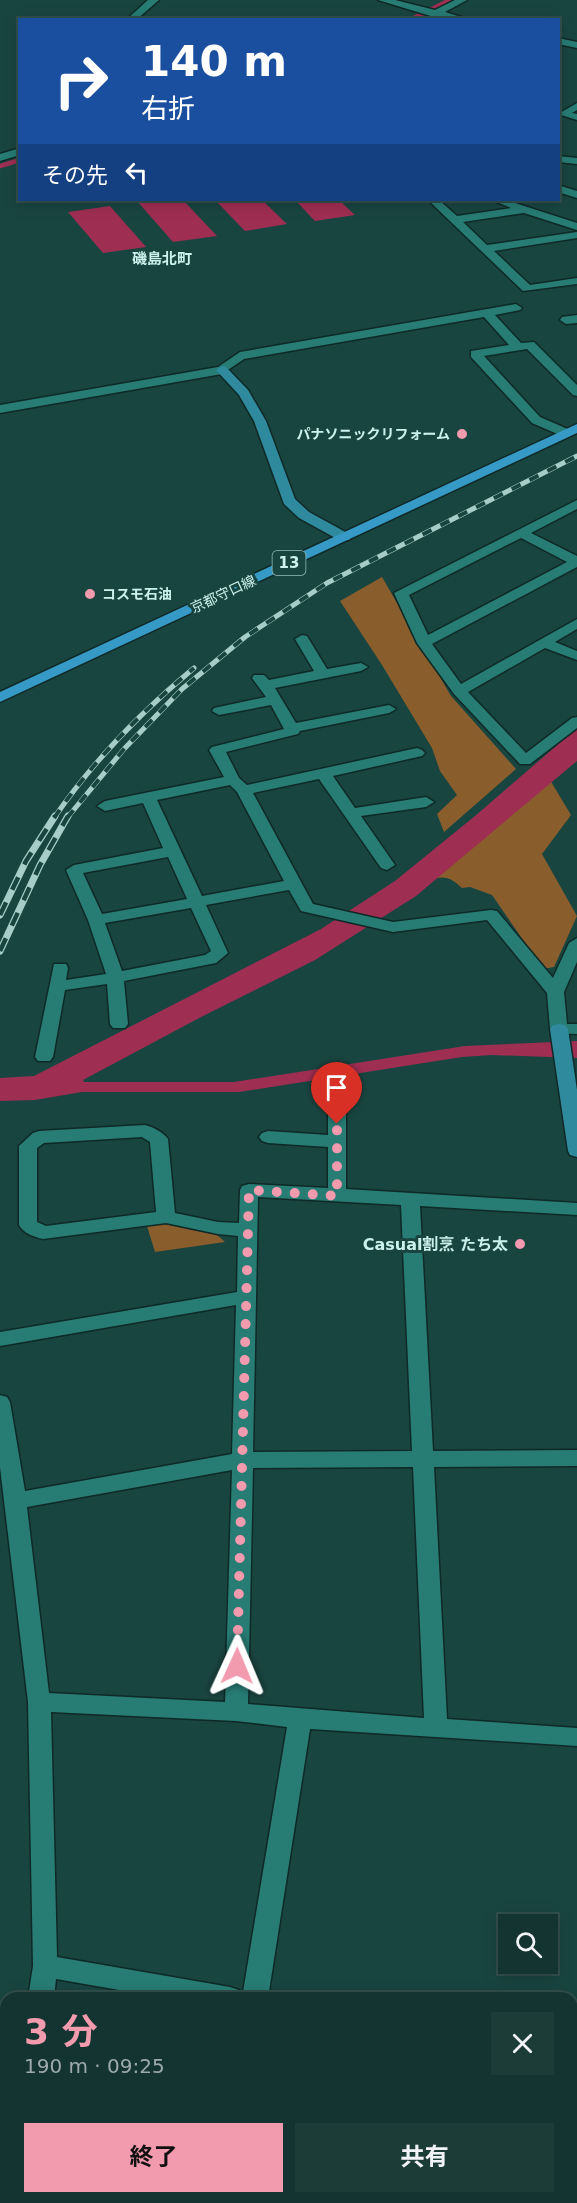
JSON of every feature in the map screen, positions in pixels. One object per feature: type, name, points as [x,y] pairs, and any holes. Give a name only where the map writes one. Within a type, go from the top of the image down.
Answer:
[{"type":"main road","name":"京都守口線","points":[[0,698],[572,430]]},
{"type":"street","points":[[132,18],[154,0]]},
{"type":"street","points":[[383,0],[423,14],[437,13],[458,18]]},
{"type":"street","points":[[437,13],[462,0]]},
{"type":"street","points":[[560,41],[577,45]]},
{"type":"street","points":[[577,106],[563,114],[577,117]]},
{"type":"street","points":[[0,158],[18,152]]},
{"type":"street","points":[[560,159],[577,161]]},
{"type":"street","points":[[560,189],[577,195]]},
{"type":"street","points":[[434,201],[527,289],[577,281]]},
{"type":"street","points":[[501,201],[577,227]]},
{"type":"street","points":[[455,220],[526,209]]},
{"type":"street","points":[[486,249],[577,235]]},
{"type":"street","points":[[0,409],[222,370],[240,356],[516,308]]},
{"type":"street","points":[[486,312],[518,347]]},
{"type":"street","points":[[572,430],[536,420],[475,354],[530,345],[577,392]]},
{"type":"street","points":[[222,370],[244,393],[260,421],[289,501],[304,515],[344,537]]},
{"type":"street","points":[[577,504],[401,593],[424,643],[459,691],[525,761],[577,721]]},
{"type":"street","points":[[521,533],[577,561]]},
{"type":"street","points":[[424,643],[577,561]]},
{"type":"street","points":[[459,691],[577,623]]},
{"type":"street","points":[[302,639],[323,674]]},
{"type":"street","points":[[544,642],[577,656]]},
{"type":"street","points":[[361,667],[262,681],[293,731],[217,750],[307,908],[393,927],[491,915],[555,992]]},
{"type":"street","points":[[219,711],[275,700]]},
{"type":"street","points":[[291,728],[389,709]]},
{"type":"street","points":[[105,806],[148,797],[323,773],[417,753]]},
{"type":"street","points":[[323,773],[387,865]]},
{"type":"street","points":[[57,986],[210,959],[220,953],[148,797]]},
{"type":"street","points":[[351,813],[426,802]]},
{"type":"street","points":[[119,1024],[115,977],[96,920],[74,870],[172,851]]},
{"type":"street","points":[[96,920],[295,884]]},
{"type":"street","points":[[577,943],[555,992],[563,1063],[577,1151]]},
{"type":"street","points":[[44,1057],[60,968]]},
{"type":"street","points":[[559,1029],[577,1029]]},
{"type":"street","points":[[337,1107],[337,1196]]},
{"type":"street","points":[[166,1217],[159,1139],[145,1131],[39,1137],[28,1146],[28,1225],[43,1233],[166,1217],[219,1228],[248,1230]]},
{"type":"street","points":[[268,1137],[337,1142]]},
{"type":"street","points":[[236,1712],[249,1190],[577,1209]]},
{"type":"street","points":[[410,1200],[436,1727]]},
{"type":"street","points":[[0,1339],[246,1297]]},
{"type":"street","points":[[0,1402],[16,1501],[39,1702],[45,1966],[41,1992]]},
{"type":"street","points":[[16,1501],[242,1460],[577,1458]]},
{"type":"street","points":[[39,1702],[236,1712],[300,1719],[577,1737]]},
{"type":"street","points":[[256,1992],[300,1719]]},
{"type":"street","points":[[45,1966],[195,1992]]},
{"type":"shaded area","points":[[137,201],[184,201],[217,236],[173,242]]},
{"type":"shaded area","points":[[216,201],[263,201],[287,224],[245,231]]},
{"type":"shaded area","points":[[296,201],[340,201],[355,215],[315,221]]},
{"type":"shaded area","points":[[110,206],[146,247],[103,253],[68,212]]},
{"type":"shaded area","points":[[382,577],[451,696],[516,769],[444,832],[437,814],[457,795],[440,771],[432,748],[382,665],[340,601]]},
{"type":"shaded area","points":[[577,728],[577,761],[416,896],[315,960],[83,1080],[84,1082],[234,1082],[465,1046],[577,1041],[577,1058],[492,1055],[462,1057],[239,1092],[82,1092],[35,1100],[0,1101],[0,1078],[34,1076],[321,929],[395,881]]},
{"type":"shaded area","points":[[550,780],[571,815],[542,854],[577,916],[554,967],[543,969],[492,895],[470,887],[462,888],[447,878],[436,878]]},
{"type":"shaded area","points":[[164,1224],[217,1235],[225,1242],[155,1252],[147,1226]]},
{"type":"waterway","points":[[414,18],[450,0]]},
{"type":"waterway","points":[[0,166],[18,161]]},
{"type":"railway","points":[[67,818],[124,749],[182,689],[245,637],[327,583],[577,456]]},
{"type":"railway","points":[[54,818],[101,757],[155,702],[194,668]]},
{"type":"railway","points":[[0,915],[26,861],[55,816]]},
{"type":"railway","points":[[0,951],[40,865],[68,816]]},
{"type":"place","name":"パナソニックリフォーム","points":[[462,434]]},
{"type":"place","name":"コスモ石油","points":[[90,594]]},
{"type":"place","name":"Casual割烹 たち太","points":[[520,1244]]},
{"type":"district","name":"磯島北町","points":[[162,259]]},
{"type":"route","points":[[237,1666],[249,1190],[337,1196],[337,1124]]}]
